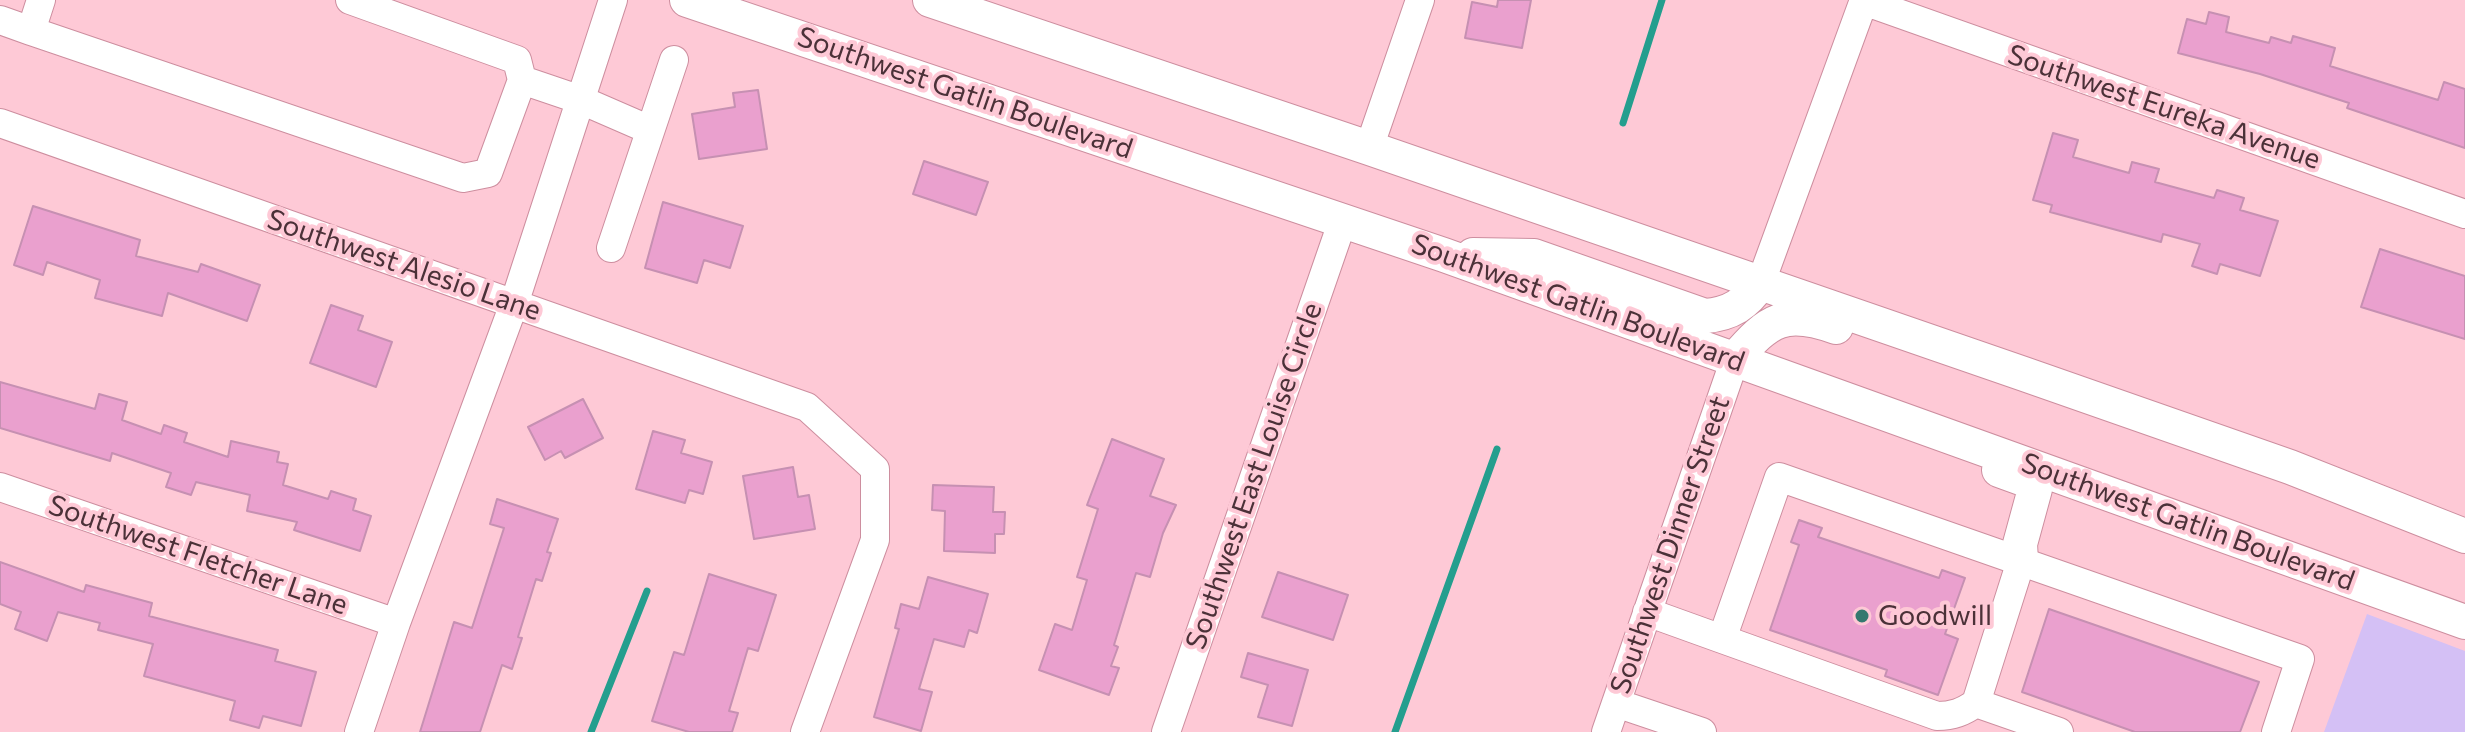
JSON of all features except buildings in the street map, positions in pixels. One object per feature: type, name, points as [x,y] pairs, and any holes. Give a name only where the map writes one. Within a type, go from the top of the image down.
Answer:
[{"type":"main road","name":"Southwest Gatlin Boulevard","points":[[687,0],[1444,255],[2465,622]]},
{"type":"main road","points":[[930,0],[1761,282],[2290,467],[2465,536]]},
{"type":"main road","points":[[1444,255],[1534,256],[1705,316],[1733,311],[1753,294],[1761,282]]},
{"type":"main road","points":[[1735,359],[1755,335],[1788,318],[1803,317],[1974,375],[2024,374]]},
{"type":"main road","points":[[1809,386],[1861,419],[2032,482],[2034,497],[2020,544],[2021,561]]},
{"type":"main road","points":[[2021,561],[2039,547],[2059,499],[2087,486]]},
{"type":"street","points":[[31,31],[41,0]]},
{"type":"street","points":[[0,20],[463,178],[488,173],[522,80],[517,60],[350,0]]},
{"type":"street","points":[[359,732],[514,304],[613,0]]},
{"type":"street","points":[[1369,148],[1420,0]]},
{"type":"street","points":[[1761,282],[1864,0]]},
{"type":"street","name":"Southwest Eureka Avenue","points":[[1864,0],[2465,214]]},
{"type":"street","points":[[611,248],[674,60]]},
{"type":"street","points":[[522,80],[581,100],[650,130]]},
{"type":"street","name":"Southwest Alesio Lane","points":[[0,123],[807,407],[875,469],[875,540],[805,732]]},
{"type":"street","name":"Southwest East Louise Circle","points":[[1166,732],[1343,220]]},
{"type":"street","name":"Southwest Dinner Street","points":[[1606,732],[1735,359]]},
{"type":"street","points":[[1722,639],[1779,477],[2300,659],[2276,732]]},
{"type":"street","name":"Southwest Fletcher Lane","points":[[0,487],[396,623]]},
{"type":"street","points":[[1647,612],[1911,708],[1937,716],[1950,716],[1976,703],[2021,561]]},
{"type":"street","points":[[1616,703],[1702,732]]},
{"type":"street","points":[[1976,703],[2059,732]]},
{"type":"shaded area","points":[[2367,614],[2465,651],[2465,732],[2324,732]]},
{"type":"waterway","points":[[1623,123],[1662,0]]},
{"type":"waterway","points":[[1395,732],[1497,449]]},
{"type":"waterway","points":[[591,732],[647,591]]},
{"type":"place","name":"Goodwill","points":[[1862,616]]}]
